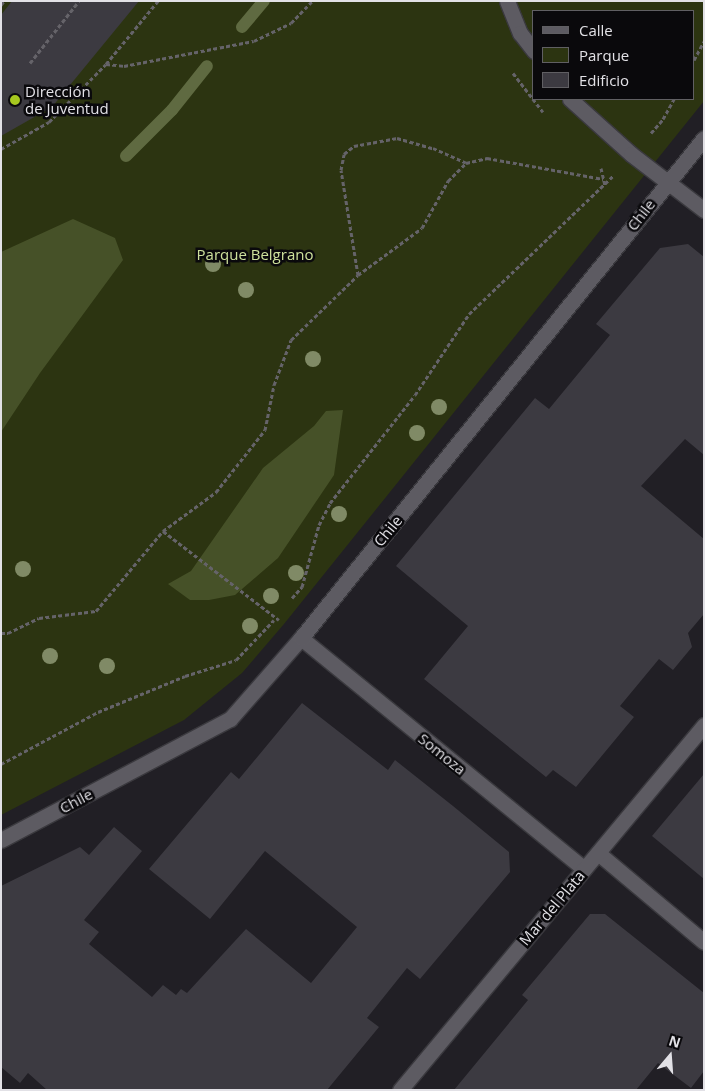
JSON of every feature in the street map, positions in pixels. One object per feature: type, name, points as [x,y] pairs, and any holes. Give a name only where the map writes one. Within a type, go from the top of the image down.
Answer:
[{"type":"street","points":[[507,1],[520,33],[532,48]]},
{"type":"street","points":[[571,100],[631,154],[669,181],[704,210]]},
{"type":"street","name":"Chile","points":[[1,840],[230,719],[301,638],[704,138]]},
{"type":"street","name":"Somoza","points":[[301,638],[584,869]]},
{"type":"street","name":"Mar del Plata","points":[[400,1090],[704,725]]},
{"type":"street","points":[[598,853],[704,942]]},
{"type":"path","points":[[1,5],[4,1]]},
{"type":"path","points":[[30,63],[79,1]]},
{"type":"path","points":[[1,149],[49,122],[106,64],[158,1]]},
{"type":"path","points":[[106,64],[124,66],[254,41],[291,23],[312,1]]},
{"type":"path","points":[[695,58],[704,41]]},
{"type":"path","points":[[508,65],[532,96]]},
{"type":"path","points":[[535,100],[548,116]]},
{"type":"path","points":[[286,606],[302,586],[319,525],[330,503],[415,396],[469,314],[605,187],[631,154],[663,120],[673,100]]},
{"type":"path","points":[[358,275],[341,170],[344,154],[354,146],[397,138],[433,148],[466,163]]},
{"type":"path","points":[[1,633],[8,633],[39,618],[96,611],[163,531],[216,492],[243,462],[266,430],[274,385],[291,340],[358,275],[422,228],[448,181],[466,163],[487,158],[603,179]]},
{"type":"path","points":[[600,163],[605,187]]},
{"type":"path","points":[[163,531],[276,618]]},
{"type":"path","points":[[1,764],[98,712],[184,676],[236,660],[282,612]]},
{"type":"green space","name":"Parque Belgrano","points":[[1,1],[704,1],[704,101],[284,624],[242,673],[184,720],[1,815]]},
{"type":"green space","points":[[73,219],[115,238],[123,260],[40,373],[1,432],[1,252]]},
{"type":"green space","points":[[343,410],[334,475],[278,558],[235,595],[209,600],[190,600],[168,584],[191,571],[263,468],[314,426],[326,411]]},
{"type":"building","points":[[12,1],[139,1],[52,107],[1,136],[1,15]]},
{"type":"building","points":[[688,244],[704,257],[704,455],[685,439],[641,486],[704,539],[704,614],[688,633],[692,647],[673,670],[659,659],[620,706],[634,717],[576,787],[553,770],[546,777],[424,679],[468,626],[396,566],[535,398],[549,409],[610,335],[596,324],[660,248]]},
{"type":"building","points":[[302,703],[388,770],[395,760],[453,806],[509,852],[510,872],[420,979],[407,968],[367,1018],[379,1027],[327,1090],[47,1090],[28,1073],[20,1083],[1,1067],[1,886],[80,847],[89,855],[114,827],[142,851],[84,920],[99,932],[89,944],[152,997],[163,985],[176,995],[181,989],[187,993],[246,929],[311,983],[357,927],[265,851],[210,919],[149,869],[231,772],[239,779]]},
{"type":"building","points":[[704,774],[704,879],[652,836]]},
{"type":"building","points":[[590,914],[605,914],[704,993],[704,1071],[691,1088],[658,1063],[636,1090],[454,1090],[528,1000],[522,995]]},
{"type":"waterway","points":[[242,27],[264,1]]},
{"type":"waterway","points":[[126,156],[172,110],[207,66]]},
{"type":"place","name":"Dirección de Juventud","points":[[15,100]]}]
